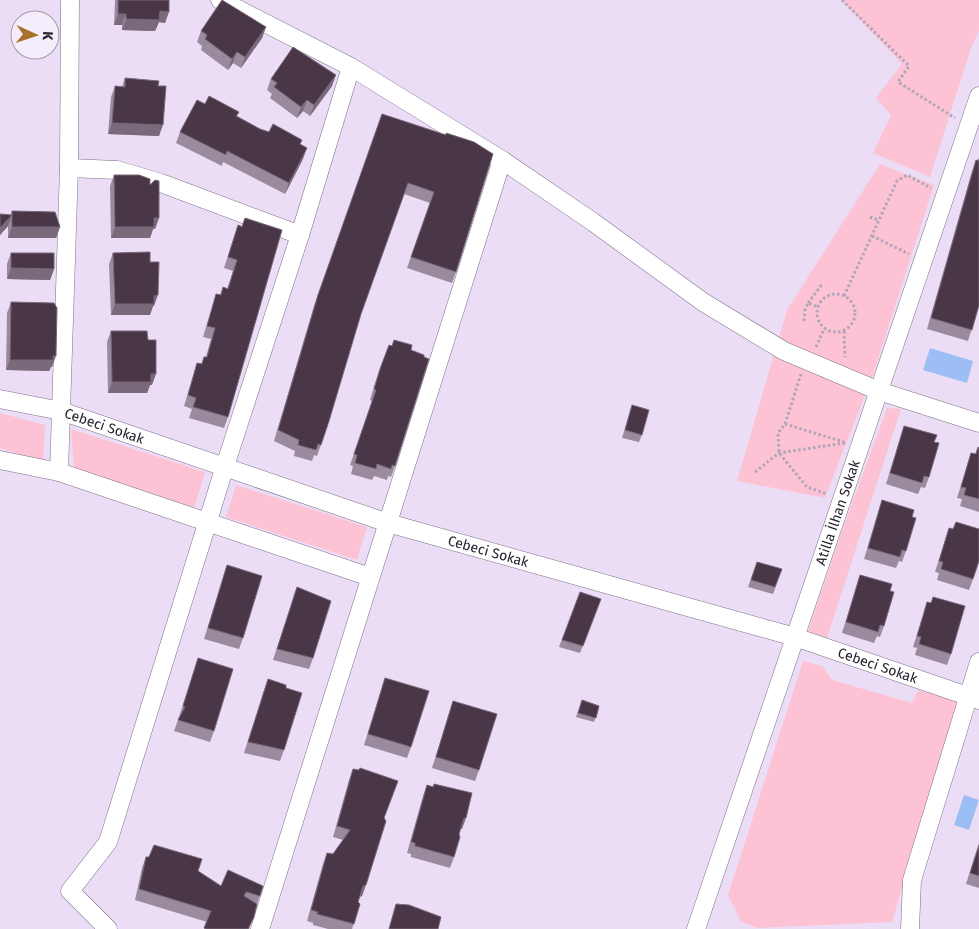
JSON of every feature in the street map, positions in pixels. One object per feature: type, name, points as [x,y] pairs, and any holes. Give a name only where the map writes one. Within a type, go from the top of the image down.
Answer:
[{"type":"street","points":[[59,472],[69,168],[70,0]]},
{"type":"street","points":[[220,0],[351,67],[502,160],[594,222],[703,302],[784,351],[880,391],[979,423]]},
{"type":"street","points":[[108,929],[70,891],[108,842],[225,466],[300,235],[351,67]]},
{"type":"street","name":"Atilla İlhan Sokak","points":[[696,929],[979,96]]},
{"type":"street","points":[[260,929],[502,160]]},
{"type":"street","points":[[69,168],[117,170],[161,183],[300,235]]},
{"type":"street","name":"Cebeci Sokak","points":[[0,399],[61,411],[388,523],[795,637],[973,698]]},
{"type":"street","points":[[0,460],[59,472],[370,577]]},
{"type":"street","points":[[910,929],[912,880],[973,698],[979,662]]},
{"type":"path","points":[[842,0],[909,66],[898,82],[968,126]]},
{"type":"path","points":[[844,296],[896,181],[907,175],[931,187],[928,195]]},
{"type":"path","points":[[870,217],[878,220]]},
{"type":"path","points":[[872,236],[910,255]]},
{"type":"path","points":[[907,264],[912,246]]},
{"type":"path","points":[[804,321],[804,310],[823,284]]},
{"type":"path","points":[[835,294],[844,296],[852,303],[856,314],[852,324],[844,331],[833,333],[824,329],[818,322],[816,312],[818,307],[826,296],[835,294]]},
{"type":"path","points":[[808,303],[818,307]]},
{"type":"path","points":[[844,331],[844,357],[852,360]]},
{"type":"path","points":[[809,362],[800,375],[785,424],[778,433],[779,453],[807,487],[824,493],[829,489]]},
{"type":"path","points":[[785,424],[846,443]]},
{"type":"path","points":[[842,452],[848,435]]},
{"type":"path","points":[[755,472],[779,453],[846,443]]},
{"type":"shaded area","points":[[841,0],[979,0],[979,31],[971,48],[930,177],[873,153],[891,115],[876,98],[902,64]]},
{"type":"shaded area","points":[[880,164],[934,185],[874,372],[825,498],[737,481],[787,310]]},
{"type":"shaded area","points":[[887,408],[901,409],[826,641],[808,632],[840,536]]},
{"type":"shaded area","points":[[0,413],[45,425],[43,462],[0,448]]},
{"type":"shaded area","points":[[71,429],[205,472],[194,508],[74,468]]},
{"type":"shaded area","points":[[236,485],[367,527],[357,560],[226,517]]},
{"type":"shaded area","points":[[803,661],[822,666],[832,680],[912,703],[918,690],[958,701],[892,922],[758,928],[741,922],[728,895]]},
{"type":"water","points":[[930,348],[973,361],[967,383],[923,370]]},
{"type":"water","points":[[964,795],[979,800],[969,830],[954,825]]},
{"type":"building","points":[[118,0],[169,0],[169,12],[160,11],[159,20],[126,19],[126,14],[118,14]]},
{"type":"building","points":[[222,0],[266,27],[245,57],[237,52],[232,59],[205,39],[207,35],[201,31]]},
{"type":"building","points":[[293,47],[336,75],[314,105],[307,100],[301,107],[274,87],[277,83],[271,79]]},
{"type":"building","points":[[125,78],[159,81],[158,86],[166,86],[163,125],[112,123],[115,86],[125,87]]},
{"type":"building","points":[[209,96],[239,112],[236,116],[260,129],[269,132],[273,124],[302,140],[300,144],[307,148],[289,183],[227,151],[226,155],[180,132],[197,100],[205,104]]},
{"type":"building","points":[[382,114],[474,142],[493,154],[456,272],[411,257],[434,192],[408,183],[361,314],[321,445],[318,444],[316,450],[298,445],[299,440],[278,430],[318,295]]},
{"type":"building","points":[[976,160],[979,161],[979,305],[972,330],[931,318]]},
{"type":"building","points":[[114,175],[139,175],[150,179],[150,185],[155,180],[159,181],[159,218],[154,218],[154,227],[115,227]]},
{"type":"building","points":[[12,211],[55,212],[60,227],[12,227]]},
{"type":"building","points":[[0,214],[12,215],[0,228]]},
{"type":"building","points":[[245,218],[282,230],[228,417],[193,407],[196,398],[188,395],[197,363],[202,364],[204,357],[207,357],[215,328],[207,326],[216,294],[221,295],[223,287],[228,289],[237,260],[228,257],[238,225],[242,227]]},
{"type":"building","points":[[150,252],[150,262],[159,262],[158,295],[154,296],[154,304],[115,304],[113,253]]},
{"type":"building","points":[[11,253],[54,253],[54,269],[11,268]]},
{"type":"building","points":[[11,302],[54,303],[57,308],[56,356],[53,356],[53,360],[10,360]]},
{"type":"building","points":[[111,331],[147,331],[148,340],[156,340],[156,374],[151,374],[151,382],[112,382]]},
{"type":"building","points":[[394,340],[412,345],[411,350],[429,359],[395,466],[392,465],[391,469],[377,464],[376,469],[355,463],[357,455],[354,454],[376,390],[374,389],[380,369],[389,345],[392,346]]},
{"type":"building","points":[[632,405],[649,410],[642,435],[625,430]]},
{"type":"building","points":[[904,426],[937,435],[934,442],[939,443],[929,477],[924,476],[922,483],[890,473]]},
{"type":"building","points":[[978,447],[979,499],[964,495],[966,488],[961,487],[971,453],[976,454]]},
{"type":"building","points":[[882,500],[914,510],[912,517],[916,518],[906,551],[902,550],[900,557],[868,548]]},
{"type":"building","points":[[956,522],[979,529],[979,561],[973,579],[941,569],[943,562],[939,561],[949,528],[953,529]]},
{"type":"building","points":[[757,562],[782,569],[775,587],[751,580]]},
{"type":"building","points":[[227,565],[262,576],[243,638],[208,628]]},
{"type":"building","points":[[860,575],[892,584],[890,591],[894,592],[884,626],[880,625],[878,632],[846,622]]},
{"type":"building","points":[[297,587],[331,601],[313,658],[277,649]]},
{"type":"building","points":[[580,592],[601,599],[583,646],[562,640]]},
{"type":"building","points":[[933,597],[965,606],[951,654],[919,644],[921,637],[917,636],[927,602],[931,603]]},
{"type":"building","points":[[198,658],[233,669],[214,731],[178,720],[185,707],[183,706]]},
{"type":"building","points":[[385,678],[429,691],[411,747],[368,734]]},
{"type":"building","points":[[268,679],[302,693],[284,750],[248,742]]},
{"type":"building","points":[[582,700],[599,706],[596,718],[578,713]]},
{"type":"building","points":[[453,701],[497,714],[479,770],[436,757]]},
{"type":"building","points":[[360,768],[398,781],[384,818],[386,821],[366,885],[363,886],[358,902],[360,904],[354,924],[317,914],[318,912],[311,910],[327,853],[333,854],[350,830],[337,826],[353,769],[359,770]]},
{"type":"building","points":[[434,784],[472,793],[454,857],[415,846],[415,843],[411,842],[427,785],[433,787]]},
{"type":"building","points":[[154,845],[202,859],[198,871],[221,886],[228,870],[263,886],[260,896],[246,892],[244,896],[257,904],[254,917],[248,929],[206,929],[204,928],[211,911],[139,889],[146,857],[149,857]]},
{"type":"building","points":[[979,845],[979,876],[970,873]]},
{"type":"building","points":[[396,904],[409,905],[441,917],[438,929],[389,929]]}]
